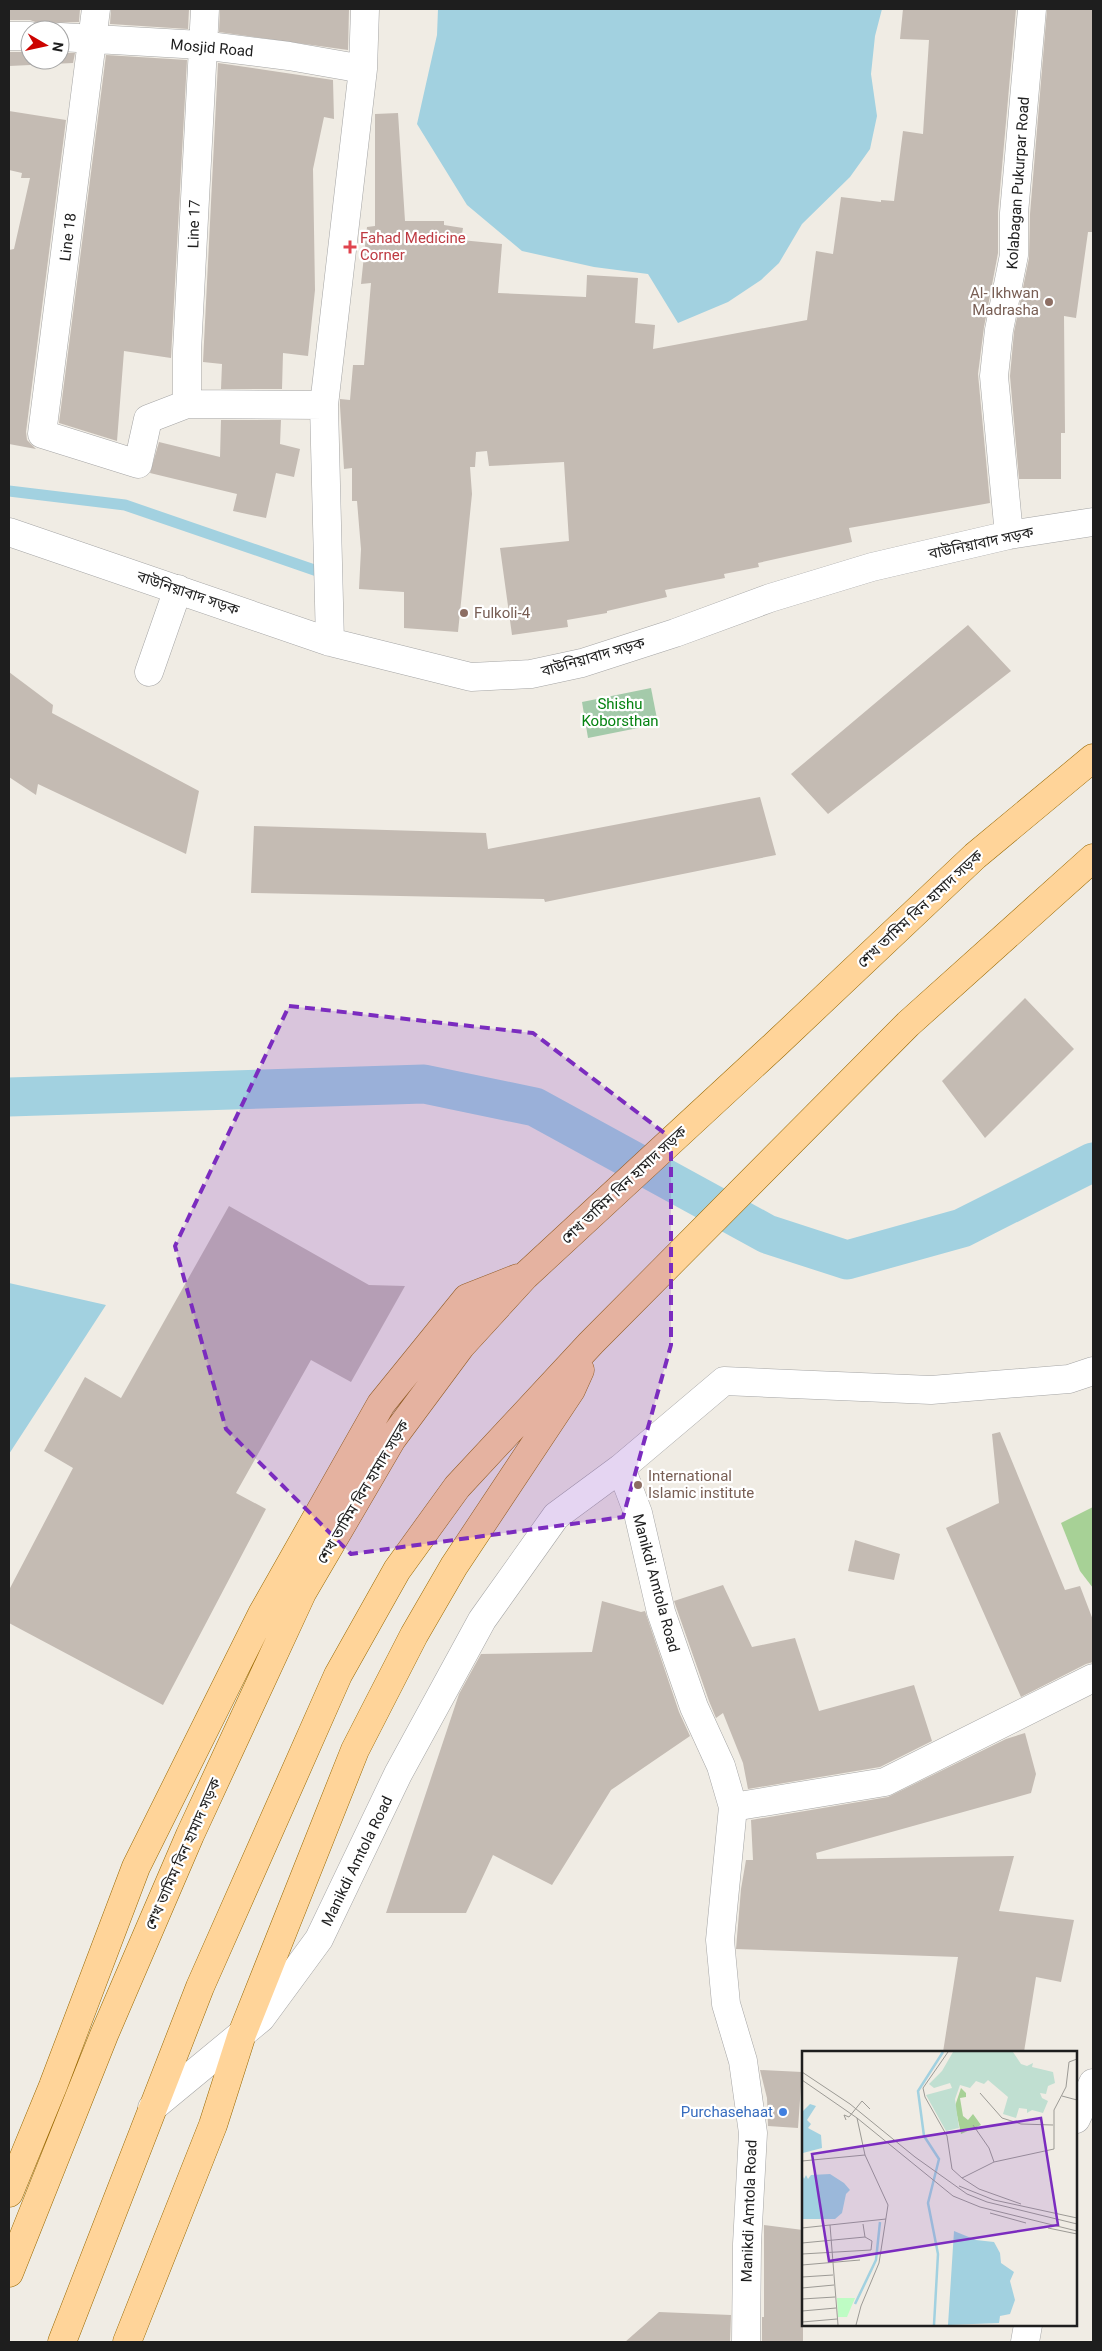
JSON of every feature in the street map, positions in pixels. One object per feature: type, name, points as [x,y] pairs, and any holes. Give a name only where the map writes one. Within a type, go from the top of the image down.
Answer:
[{"type":"main road","name":"শেখ তামিম বিন হামাদ সড়ক","points":[[9,2274],[108,2026],[190,1834],[302,1594],[392,1439],[461,1346],[524,1276],[776,1044],[975,856],[1093,758]]},
{"type":"main road","points":[[62,2342],[200,1987],[338,1674],[397,1570],[457,1487],[591,1343],[908,1024],[1093,858]]},
{"type":"main road","points":[[9,2193],[53,2086],[136,1867],[262,1614],[381,1404],[467,1298],[524,1276]]},
{"type":"main road","points":[[127,2342],[213,2124],[242,2034],[355,1750],[414,1635],[444,1583],[571,1390],[591,1343]]},
{"type":"street","name":"Line 18","points":[[96,9],[94,39],[42,434],[138,464],[148,419],[187,404]]},
{"type":"street","name":"Line 17","points":[[187,404],[187,351],[201,45],[205,9]]},
{"type":"street","points":[[330,642],[324,405],[363,69],[365,9]]},
{"type":"street","name":"Kolabagan Pukurpar Road","points":[[1009,535],[994,376],[999,330],[1014,255],[1014,212],[1032,9]]},
{"type":"street","name":"Mosjid Road","points":[[70,38],[201,45],[289,56],[363,69]]},
{"type":"street","points":[[187,404],[324,405]]},
{"type":"street","name":"বাউনিয়াবাদ সড়ক","points":[[9,532],[330,642],[471,677],[531,674],[582,663],[675,633],[770,598],[872,567],[1009,535],[1093,522]]},
{"type":"street","points":[[150,672],[178,589]]},
{"type":"street","points":[[621,1468],[724,1381],[931,1390],[1069,1379],[1093,1371]]},
{"type":"street","name":"Manikdi Amtola Road","points":[[152,2108],[261,2018],[319,1939],[398,1774],[482,1620],[556,1516],[621,1468],[638,1513],[661,1612],[694,1707],[721,1766],[733,1807],[720,1940],[726,2004],[743,2061],[752,2133],[746,2342]]},
{"type":"street","points":[[733,1807],[885,1782],[1093,1678]]},
{"type":"street","points":[[1077,2117],[1093,2083]]},
{"type":"street","points":[[1025,2342],[1028,2326]]},
{"type":"highlighted area","points":[[289,1006],[533,1033],[671,1138],[671,1345],[623,1517],[351,1554],[226,1429],[175,1246]]},
{"type":"green space","name":"Shishu Koborsthan","points":[[651,688],[658,724],[588,738],[582,702]]},
{"type":"green space","points":[[1093,1507],[1093,1588],[1080,1571],[1061,1523]]},
{"type":"water","points":[[438,9],[882,9],[875,36],[871,74],[877,116],[870,149],[850,177],[802,224],[779,263],[761,280],[728,302],[678,323],[648,274],[594,267],[522,251],[467,205],[417,124],[437,35]]},
{"type":"water","points":[[9,1283],[106,1305],[9,1454]]},
{"type":"building","points":[[9,9],[80,9],[79,22],[70,22],[70,20],[9,20]]},
{"type":"building","points":[[111,9],[189,9],[188,29],[110,24]]},
{"type":"building","points":[[220,9],[349,9],[348,50],[219,32]]},
{"type":"building","points":[[903,9],[1016,9],[998,212],[998,253],[984,327],[978,374],[990,503],[849,528],[852,542],[758,563],[759,567],[724,574],[725,578],[665,590],[667,597],[607,611],[607,613],[567,620],[568,627],[512,635],[500,548],[569,541],[564,462],[489,466],[487,451],[476,452],[475,467],[470,467],[472,494],[458,632],[404,628],[404,592],[359,589],[361,549],[357,501],[352,501],[352,468],[344,469],[340,399],[350,400],[353,365],[364,365],[371,283],[361,284],[367,227],[375,226],[375,114],[398,113],[405,221],[444,221],[444,225],[463,228],[461,240],[502,244],[498,293],[586,297],[587,275],[638,278],[635,323],[655,325],[653,349],[807,320],[816,251],[833,254],[841,197],[881,202],[881,200],[894,201],[903,131],[923,134],[929,40],[900,39]]},
{"type":"building","points":[[1047,9],[1093,9],[1093,232],[1088,232],[1076,318],[1064,316],[1065,433],[1061,433],[1061,479],[1019,479],[1010,376],[1014,332],[1029,258],[1030,214]]},
{"type":"building","points":[[9,52],[20,52],[20,65],[9,66]]},
{"type":"building","points":[[70,53],[75,53],[73,63],[70,63]]},
{"type":"building","points":[[106,55],[187,60],[171,358],[124,351],[117,441],[59,423]]},
{"type":"building","points":[[218,63],[333,80],[334,119],[324,117],[313,169],[315,290],[308,356],[283,353],[282,389],[221,389],[222,364],[203,362]]},
{"type":"building","points":[[9,111],[66,120],[26,432],[27,440],[36,449],[9,444],[9,250],[14,249],[30,178],[21,178],[22,173],[9,170]]},
{"type":"building","points":[[221,420],[281,420],[280,444],[300,449],[294,477],[276,473],[266,518],[233,511],[237,494],[150,473],[159,442],[220,457]]},
{"type":"building","points":[[968,625],[1011,671],[828,814],[791,774]]},
{"type":"building","points":[[9,672],[53,705],[52,713],[199,791],[186,854],[38,784],[36,795],[9,777]]},
{"type":"building","points":[[760,797],[776,855],[545,902],[544,899],[251,893],[254,826],[486,833],[488,849]]},
{"type":"building","points":[[1025,998],[1074,1049],[985,1138],[942,1081]]},
{"type":"building","points":[[229,1206],[369,1285],[405,1286],[351,1382],[311,1360],[236,1493],[266,1509],[163,1705],[9,1623],[9,1590],[73,1468],[44,1451],[85,1377],[121,1398]]},
{"type":"building","points":[[1000,1432],[1065,1590],[1080,1586],[1093,1620],[1093,1662],[1021,1697],[946,1528],[999,1503],[992,1434]]},
{"type":"building","points":[[855,1540],[900,1554],[894,1580],[848,1571]]},
{"type":"building","points":[[723,1585],[752,1647],[795,1638],[819,1711],[914,1685],[932,1741],[880,1767],[748,1789],[743,1763],[723,1713],[716,1718],[674,1601]]},
{"type":"building","points":[[602,1601],[641,1612],[645,1611],[679,1712],[690,1736],[611,1790],[552,1885],[493,1855],[466,1913],[386,1913],[459,1694],[481,1654],[592,1652]]},
{"type":"building","points":[[1025,1733],[1036,1774],[1031,1793],[816,1853],[817,1859],[1014,1856],[999,1911],[1074,1920],[1061,1982],[1036,1977],[1024,2051],[943,2051],[958,1957],[736,1949],[741,1889],[746,1860],[753,1860],[751,1820],[888,1797],[1006,1739]]},
{"type":"building","name":"Purchasehaat","points":[[760,2070],[802,2072],[798,2128],[768,2126],[767,2098]]},
{"type":"building","points":[[764,2225],[802,2230],[803,2342],[762,2342],[762,2317],[764,2317]]},
{"type":"building","points":[[659,2312],[731,2315],[730,2342],[625,2342]]},
{"type":"waterway","points":[[9,491],[125,505],[323,573]]},
{"type":"waterway","points":[[9,1097],[424,1084],[535,1107],[767,1234],[847,1260],[962,1228],[1093,1162]]},
{"type":"place","name":"Fahad Medicine Corner","points":[[350,247]]},
{"type":"place","name":"Al- Ikhwan Madrasha","points":[[1049,302]]},
{"type":"place","name":"Fulkoli-4","points":[[464,613]]},
{"type":"place","name":"International Islamic institute","points":[[638,1485]]},
{"type":"place","name":"Purchasehaat","points":[[783,2112]]}]
